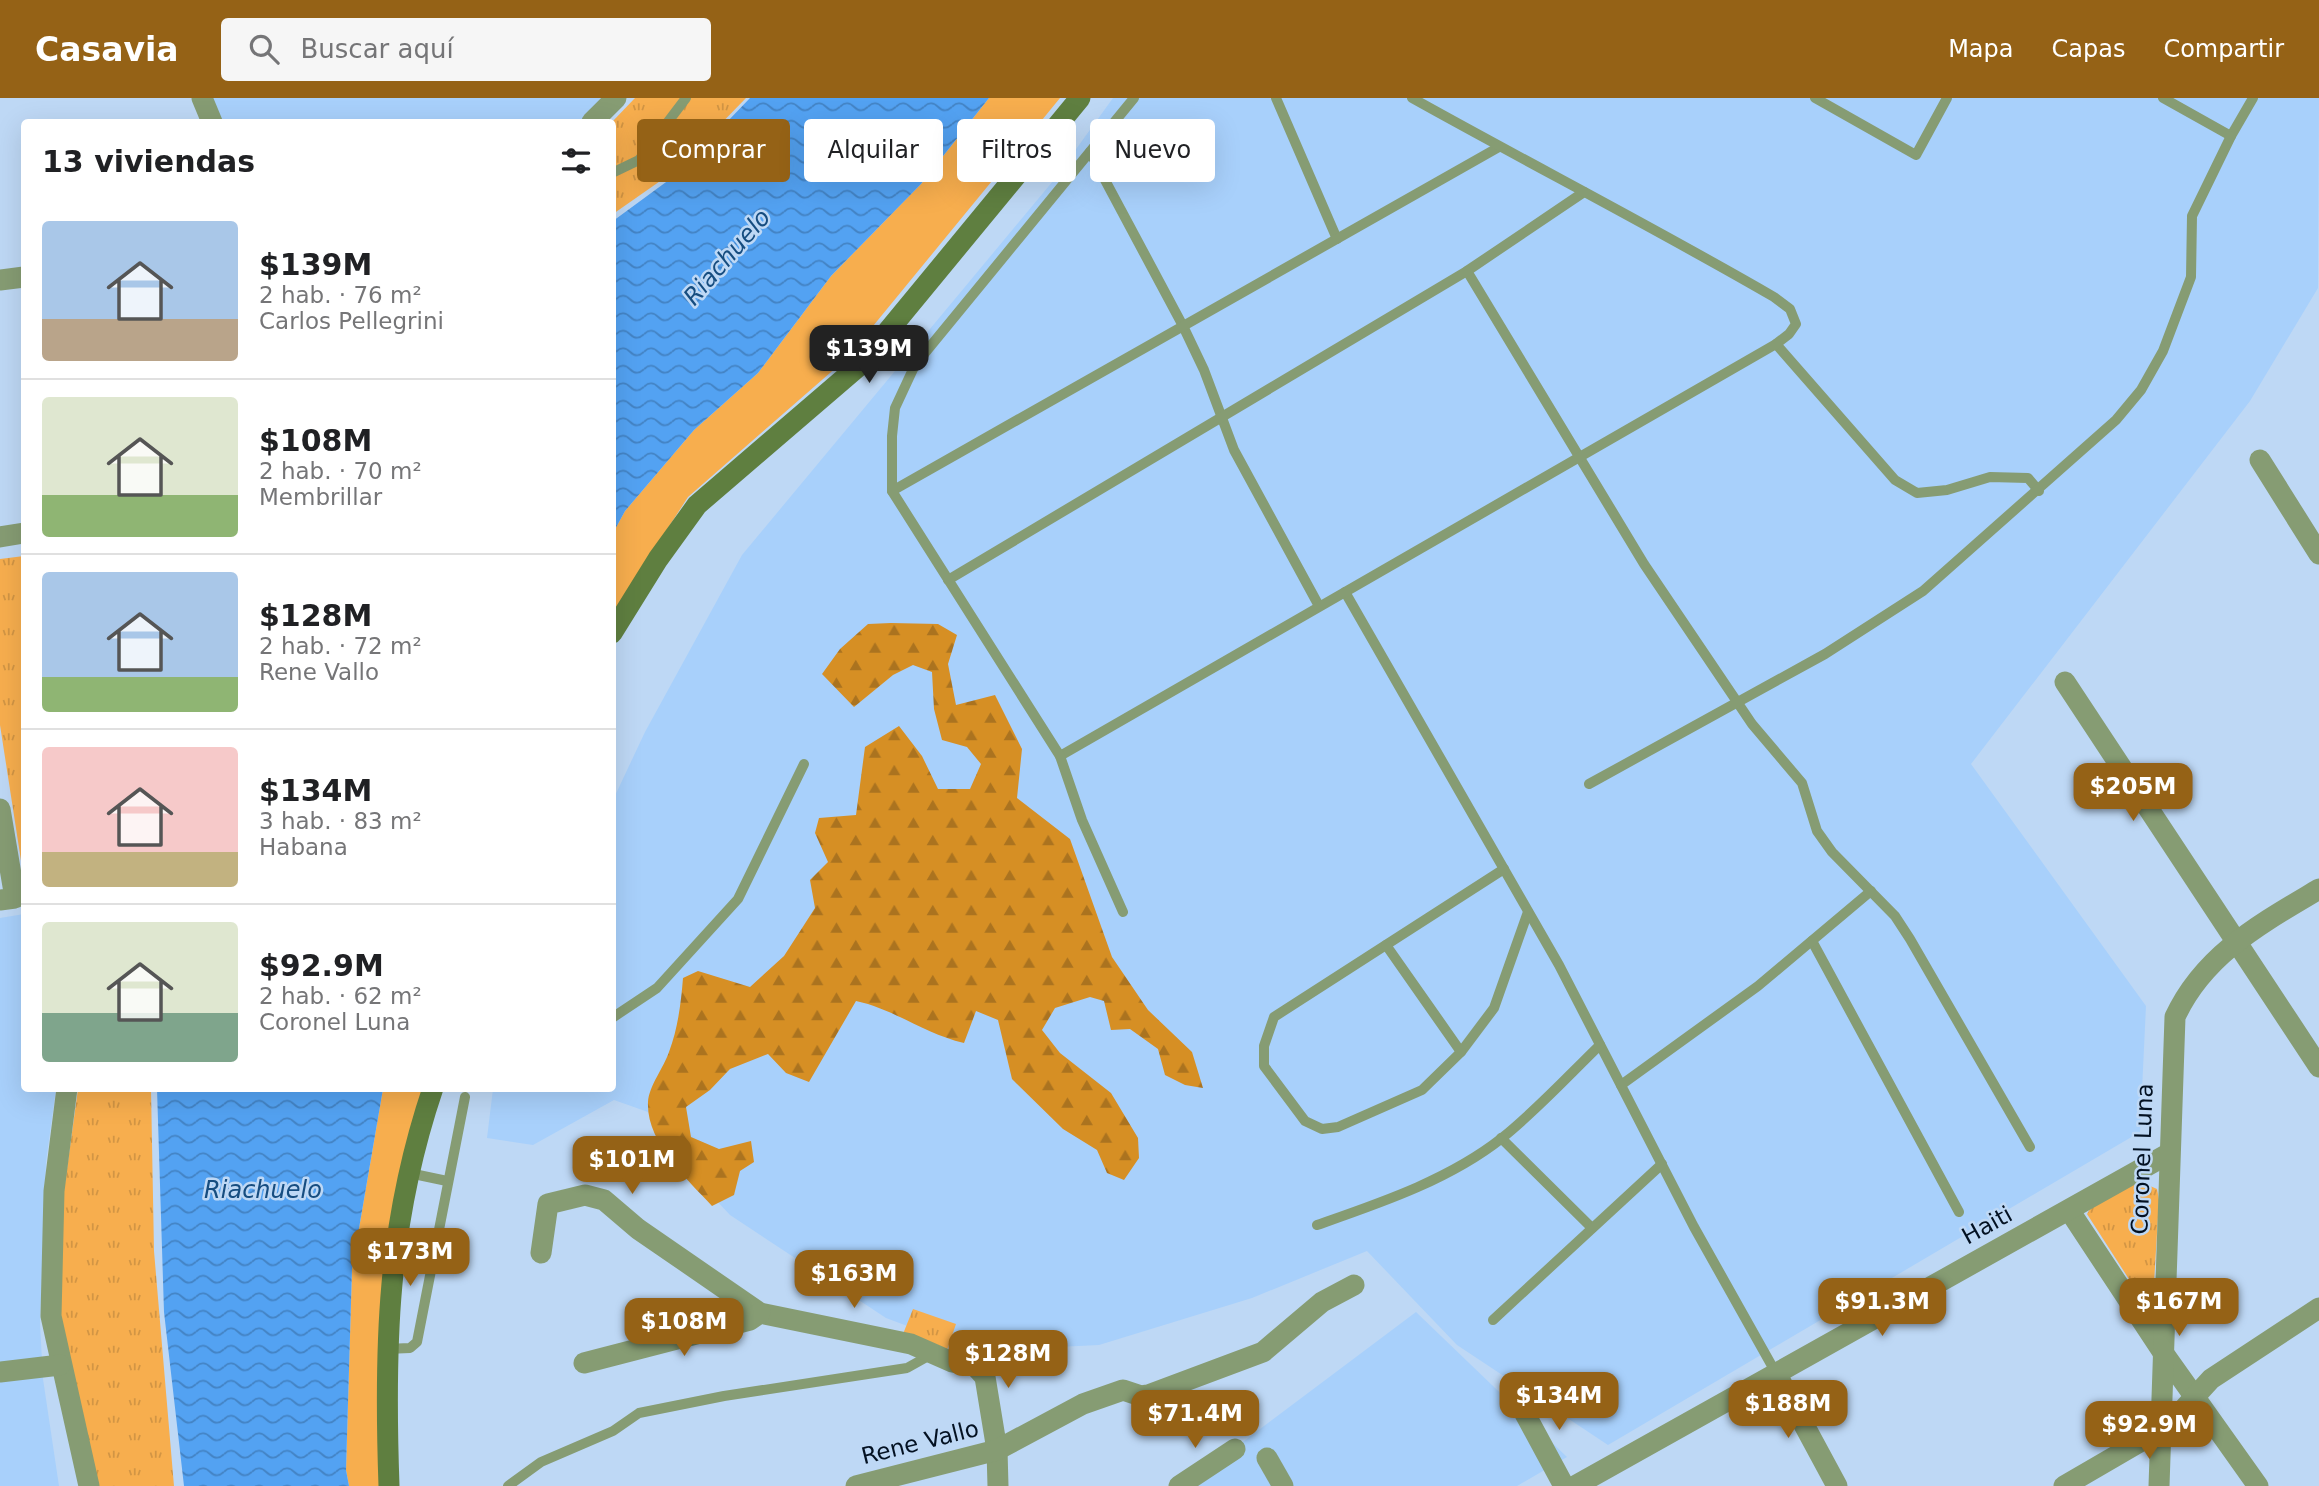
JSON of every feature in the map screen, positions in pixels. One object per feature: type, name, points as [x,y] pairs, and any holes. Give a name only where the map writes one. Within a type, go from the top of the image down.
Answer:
[{"type":"street","points":[[202,98],[211,119]]},
{"type":"street","points":[[595,119],[616,98]]},
{"type":"street","points":[[616,627],[657,559],[697,505],[860,365],[1080,98]]},
{"type":"street","points":[[0,280],[21,277]]},
{"type":"street","points":[[2260,460],[2319,554]]},
{"type":"street","points":[[0,537],[21,534]]},
{"type":"street","points":[[2065,682],[2319,1067]]},
{"type":"street","points":[[0,809],[7,899]]},
{"type":"street","name":"Coronel Luna","points":[[2159,1486],[2168,1154],[2175,1017],[2193,985],[2236,941],[2319,889]]},
{"type":"street","points":[[66,1092],[54,1191],[51,1317],[89,1486]]},
{"type":"street","points":[[389,1486],[386,1349],[395,1241],[409,1174],[432,1092]]},
{"type":"street","name":"Haiti","points":[[1575,1486],[2168,1154]]},
{"type":"street","points":[[541,1253],[548,1205],[585,1195],[595,1196],[612,1205],[638,1229],[760,1313],[897,1340],[981,1370],[997,1450],[998,1486]]},
{"type":"street","points":[[2068,1210],[2162,1351],[2195,1393],[2258,1486]]},
{"type":"street","name":"Rene Vallo","points":[[856,1486],[997,1450],[1083,1404],[1117,1391],[1148,1395],[1263,1352],[1322,1302],[1354,1286]]},
{"type":"street","points":[[2064,1486],[2160,1430],[2179,1415],[2195,1393],[2319,1308]]},
{"type":"street","points":[[584,1363],[750,1320],[760,1313]]},
{"type":"street","points":[[0,1372],[60,1365]]},
{"type":"street","points":[[60,1365],[60,1402],[77,1486]]},
{"type":"street","points":[[1776,1374],[1837,1486]]},
{"type":"street","points":[[1517,1399],[1564,1486]]},
{"type":"street","points":[[1179,1486],[1235,1449]]},
{"type":"street","points":[[1267,1458],[1283,1486]]},
{"type":"lane","points":[[616,171],[639,160],[686,98]]},
{"type":"lane","points":[[1117,119],[1134,98]]},
{"type":"lane","points":[[1276,98],[1337,239]]},
{"type":"lane","points":[[1060,756],[1776,344],[1790,334],[1796,324],[1790,309],[1774,297],[1655,228],[1499,147],[1412,98]]},
{"type":"lane","points":[[1815,98],[1916,155],[1947,98]]},
{"type":"lane","points":[[2163,98],[2231,136]]},
{"type":"lane","points":[[1589,784],[1825,654],[1923,591],[2116,421],[2141,390],[2163,351],[2191,277],[2192,216],[2252,98]]},
{"type":"lane","points":[[892,491],[1499,147]]},
{"type":"lane","points":[[1090,152],[915,365],[895,408],[891,436],[892,491],[1060,756],[1082,820],[1123,912]]},
{"type":"lane","points":[[1106,182],[1183,326],[1234,450],[1320,606]]},
{"type":"lane","points":[[948,580],[1466,271],[1584,192]]},
{"type":"lane","points":[[1466,271],[1644,564],[1738,702],[1802,783],[1817,831],[1832,852],[1895,916],[1910,939],[2029,1147]]},
{"type":"lane","points":[[1776,344],[1895,480],[1917,493],[1947,490],[1990,477],[2010,475],[2028,478],[2039,491]]},
{"type":"lane","points":[[1345,592],[1528,912],[1776,1374]]},
{"type":"lane","points":[[616,1015],[657,988],[738,899],[804,764]]},
{"type":"lane","points":[[1504,869],[1274,1017],[1264,1046],[1264,1066],[1304,1121],[1322,1129],[1330,1128],[1422,1090],[1461,1052],[1494,1008],[1528,912]]},
{"type":"lane","points":[[1621,1084],[1758,986],[1871,891]]},
{"type":"lane","points":[[1811,941],[1959,1212]]},
{"type":"lane","points":[[1386,945],[1461,1052]]},
{"type":"lane","points":[[1317,1225],[1381,1203],[1439,1175],[1502,1138],[1600,1045]]},
{"type":"lane","points":[[386,1349],[410,1348],[417,1342],[465,1097]]},
{"type":"lane","points":[[1502,1138],[1592,1228]]},
{"type":"lane","points":[[1493,1320],[1662,1164]]},
{"type":"lane","points":[[409,1174],[447,1181]]},
{"type":"lane","points":[[508,1486],[541,1462],[613,1432],[639,1413],[724,1396],[907,1368],[934,1352]]},
{"type":"shaded area","points":[[212,98],[603,98],[583,119],[222,119]]},
{"type":"shaded area","points":[[1113,98],[2319,98],[2318,288],[2250,401],[1971,764],[2146,1006],[2140,1132],[1608,1445],[1457,1345],[1367,1251],[1252,1298],[1099,1345],[974,1351],[886,1318],[730,1215],[674,1155],[665,1118],[614,1100],[533,1145],[487,1138],[493,1092],[616,1092],[616,794],[645,732],[742,555],[1052,182],[1076,182],[1076,149],[1090,130],[1090,182],[1215,182],[1215,119],[1098,119]]},
{"type":"shaded area","points":[[21,914],[21,1092],[56,1092],[46,1162],[40,1324],[43,1379],[59,1486],[0,1486],[0,918]]},
{"type":"shaded area","points":[[1416,1312],[1567,1457],[1517,1486],[1184,1486]]},
{"type":"green space","points":[[635,98],[746,98],[726,119],[637,119],[637,182],[659,182],[616,212],[616,119]]},
{"type":"green space","points":[[989,98],[1060,98],[1043,119],[972,119]]},
{"type":"green space","points":[[957,138],[957,182],[991,182],[846,359],[688,497],[616,608],[616,528],[625,511],[694,430],[758,373],[831,276],[923,182],[943,182],[943,156]]},
{"type":"green space","points":[[21,556],[21,861],[0,725],[0,559]]},
{"type":"green space","points":[[868,624],[938,624],[957,635],[948,664],[956,705],[995,695],[1022,749],[1017,798],[1070,839],[1112,957],[1148,1010],[1192,1052],[1203,1088],[1185,1085],[1165,1075],[1158,1049],[1130,1029],[1111,1030],[1104,1001],[1090,997],[1055,1008],[1042,1030],[1060,1053],[1111,1093],[1138,1138],[1139,1158],[1124,1180],[1107,1173],[1097,1150],[1063,1129],[1012,1079],[998,1020],[976,1011],[964,1043],[856,1001],[809,1082],[786,1073],[768,1054],[730,1069],[710,1090],[686,1107],[691,1137],[719,1149],[751,1141],[754,1162],[740,1171],[734,1195],[712,1206],[670,1159],[649,1117],[649,1096],[675,1034],[683,978],[698,971],[750,987],[784,956],[815,908],[810,880],[828,862],[815,833],[819,818],[856,815],[865,747],[899,726],[922,756],[938,789],[970,789],[981,764],[967,747],[942,740],[934,709],[932,672],[913,665],[893,675],[854,707],[822,674],[840,649]]},
{"type":"green space","points":[[78,1092],[151,1092],[154,1251],[174,1486],[94,1486],[58,1317],[61,1212]]},
{"type":"green space","points":[[382,1092],[426,1092],[396,1199],[380,1486],[349,1486],[346,1470],[352,1269]]},
{"type":"green space","points":[[2139,1181],[2157,1189],[2159,1200],[2153,1300],[2145,1304],[2087,1214],[2090,1209]]},
{"type":"green space","points":[[913,1309],[956,1324],[947,1350],[903,1334]]},
{"type":"water","name":"Riachuelo","points":[[750,98],[989,98],[972,119],[957,119],[957,138],[943,156],[943,119],[804,119],[804,182],[923,182],[831,276],[758,373],[694,430],[625,511],[616,528],[616,219],[666,182],[790,182],[790,119],[730,119]]},
{"type":"water","name":"Riachuelo","points":[[157,1092],[382,1092],[352,1269],[346,1470],[349,1486],[184,1486],[164,1312]]}]
